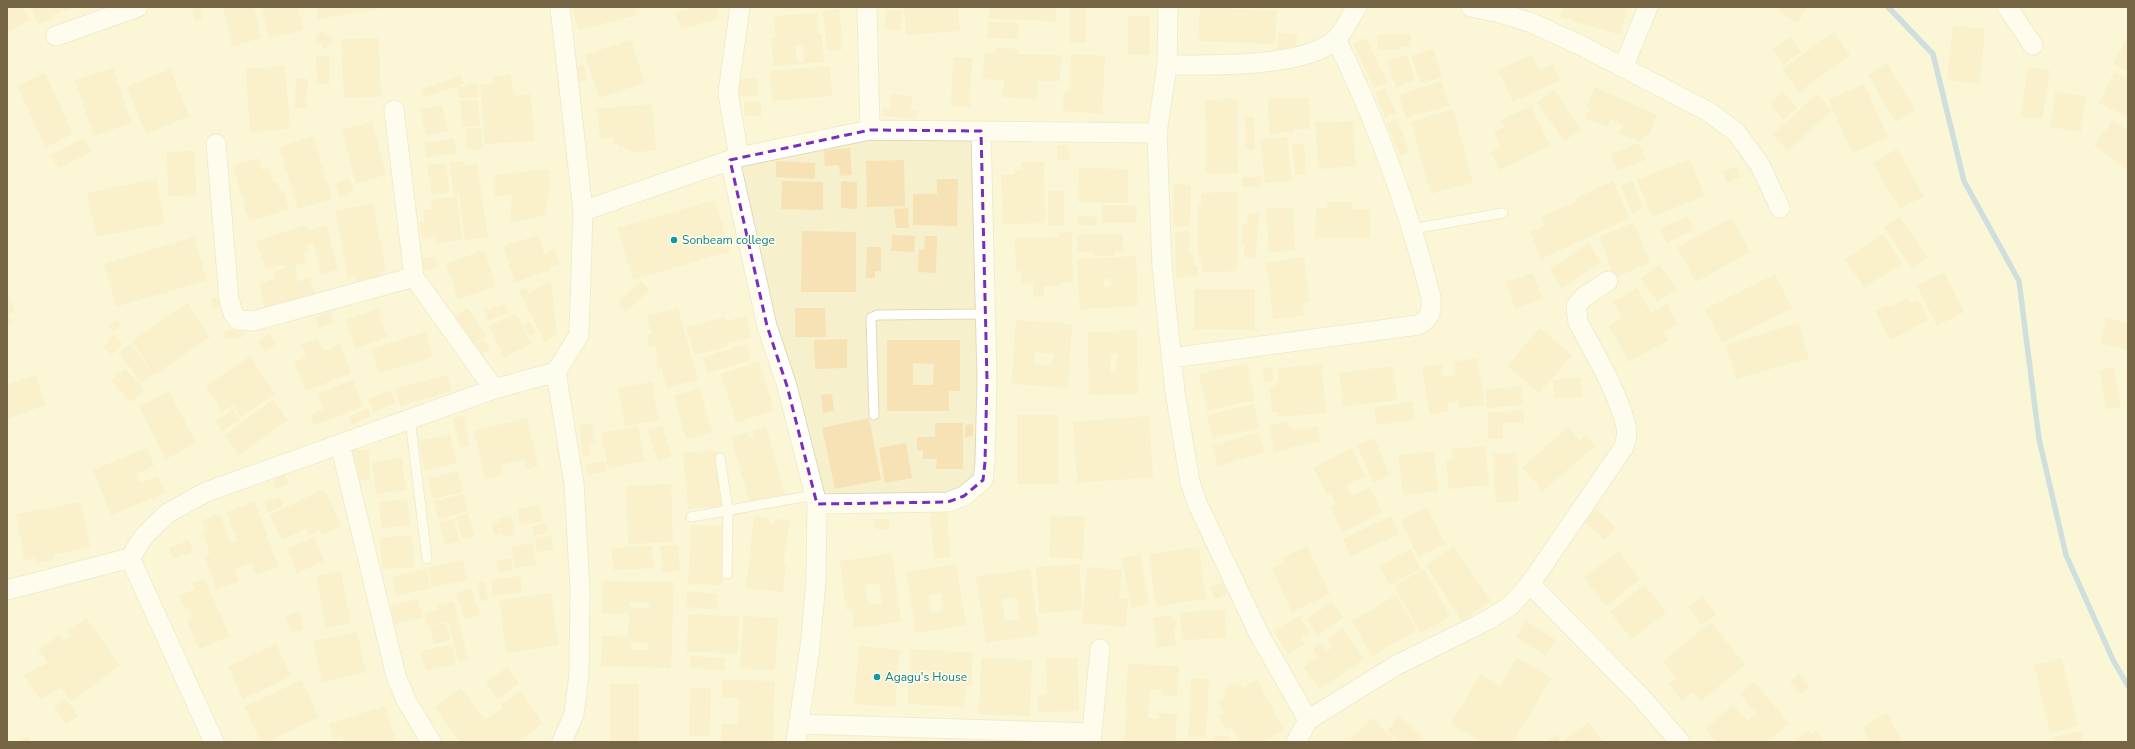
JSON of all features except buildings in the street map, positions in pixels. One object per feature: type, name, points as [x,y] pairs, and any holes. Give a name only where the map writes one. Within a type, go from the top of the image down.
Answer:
[{"type":"street","points":[[56,36],[138,7]]},
{"type":"street","points":[[560,7],[583,211],[579,335],[556,372],[574,484],[580,589],[579,675],[574,714],[562,742]]},
{"type":"street","points":[[740,7],[728,93],[735,158],[767,326],[787,386],[815,499],[816,581],[810,646],[796,742]]},
{"type":"street","points":[[867,7],[870,130]]},
{"type":"street","points":[[1168,7],[1167,65],[1157,133],[1162,266],[1175,392],[1190,482],[1198,505],[1259,634],[1308,720]]},
{"type":"street","points":[[1167,65],[1230,64],[1270,61],[1323,49],[1336,40],[1357,7]]},
{"type":"street","points":[[1471,7],[1500,13],[1532,23],[1708,112],[1736,132],[1760,165],[1780,208]]},
{"type":"street","points":[[1623,68],[1648,7]]},
{"type":"street","points":[[2007,7],[2033,45]]},
{"type":"street","points":[[1171,358],[1418,325],[1426,322],[1432,308],[1431,298],[1396,178],[1364,98],[1336,40]]},
{"type":"street","points":[[394,110],[414,277],[494,389]]},
{"type":"street","points":[[583,211],[735,158],[870,130],[1157,133]]},
{"type":"street","points":[[815,499],[948,502],[964,496],[983,480],[985,462],[987,387],[981,131]]},
{"type":"street","points":[[216,144],[229,299],[233,313],[238,320],[253,321],[414,277]]},
{"type":"street","points":[[1296,742],[1308,720],[1395,666],[1488,620],[1510,606],[1530,584],[1624,447],[1627,437],[1626,426],[1619,405],[1578,322],[1576,314],[1576,306],[1584,297],[1608,281]]},
{"type":"street","points":[[7,590],[130,558],[144,536],[168,513],[206,492],[494,389],[556,372]]},
{"type":"street","points":[[340,444],[396,676],[406,700],[431,742]]},
{"type":"street","points":[[130,558],[214,742]]},
{"type":"street","points":[[1530,584],[1640,696],[1680,742]]},
{"type":"street","points":[[798,724],[1091,738],[1100,650]]},
{"type":"lane","points":[[1412,229],[1503,213]]},
{"type":"lane","points":[[874,414],[871,318],[877,315],[986,314]]},
{"type":"lane","points":[[410,418],[427,560]]},
{"type":"lane","points":[[720,458],[728,510],[727,574]]},
{"type":"lane","points":[[691,517],[728,510],[815,499]]},
{"type":"highlighted area","points":[[870,130],[981,131],[987,380],[985,462],[983,480],[964,496],[948,502],[817,504],[787,386],[767,326],[730,160]]},
{"type":"shaded area","points":[[7,7],[2128,7],[2128,742],[7,742]]},
{"type":"waterway","points":[[1888,7],[1933,54],[1964,181],[2019,281],[2039,439],[2066,555],[2113,660],[2128,686]]},
{"type":"place","name":"Sonbeam college","points":[[674,240]]},
{"type":"place","name":"Agagu's House","points":[[877,677]]}]
